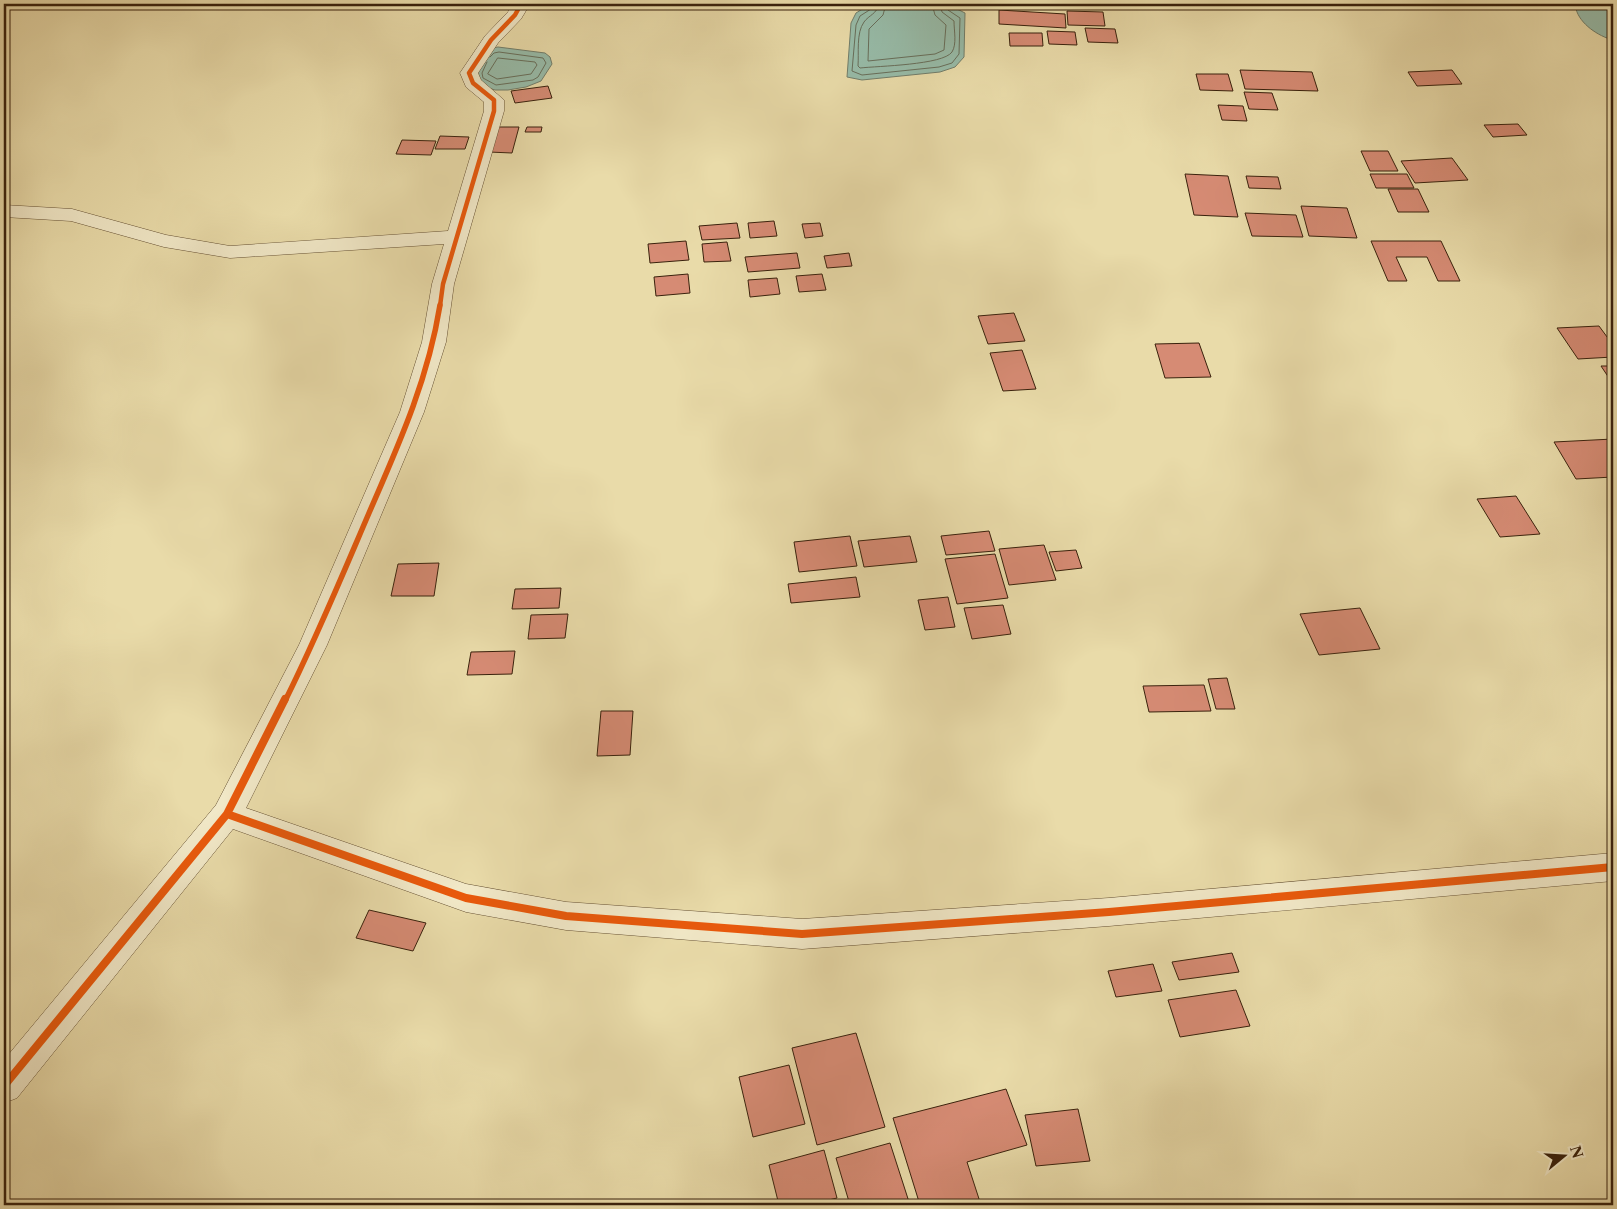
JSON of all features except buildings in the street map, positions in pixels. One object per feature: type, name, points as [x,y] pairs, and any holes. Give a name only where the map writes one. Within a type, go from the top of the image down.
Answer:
[{"type":"street","points":[[4,1086],[227,814],[313,645],[412,412],[434,342],[443,284],[495,104],[490,96],[473,83],[469,73],[491,40],[515,15],[521,4]]},
{"type":"street","points":[[4,211],[72,215],[164,241],[230,252],[456,238]]},
{"type":"street","points":[[227,814],[466,898],[566,916],[802,934],[1109,912],[1613,867]]},
{"type":"water","points":[[947,4],[965,13],[964,57],[955,67],[940,72],[862,80],[847,77],[851,23],[856,13],[869,5]]},
{"type":"water","points":[[1613,4],[1613,40],[1601,36],[1590,29],[1581,20],[1576,9],[1581,5]]},
{"type":"water","points":[[498,47],[545,53],[550,57],[552,64],[541,81],[526,87],[495,90],[483,86],[476,74],[492,48]]},
{"type":"cycle path","points":[[4,1086],[227,814],[313,645],[412,412],[434,342],[443,284],[494,111],[494,100],[473,83],[469,73],[491,40],[515,15],[521,4]]},
{"type":"cycle path","points":[[227,814],[466,898],[566,916],[802,934],[1109,912],[1613,867]]}]
